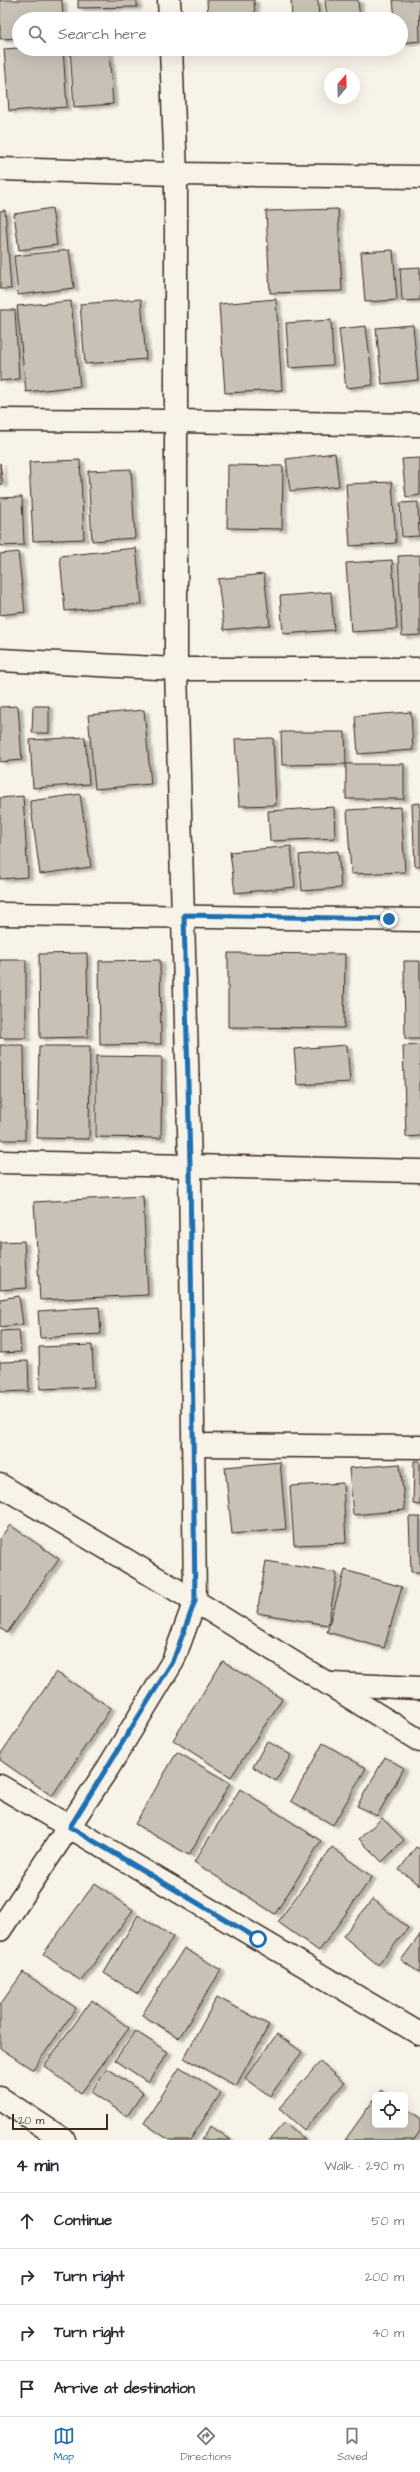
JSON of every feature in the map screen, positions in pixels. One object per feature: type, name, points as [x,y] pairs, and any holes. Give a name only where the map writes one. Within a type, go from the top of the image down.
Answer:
[{"type":"street","points":[[169,0],[170,12]]},
{"type":"street","points":[[0,1930],[70,1827],[173,1661],[195,1601],[190,1166],[176,669],[176,174],[171,56]]},
{"type":"street","points":[[0,169],[176,174],[420,177]]},
{"type":"street","points":[[0,420],[420,425]]},
{"type":"street","points":[[0,660],[176,669],[420,669]]},
{"type":"street","points":[[0,914],[184,915],[420,920]]},
{"type":"street","points":[[0,1162],[420,1171]]},
{"type":"street","points":[[193,1446],[420,1447]]},
{"type":"street","points":[[0,1485],[195,1601],[331,1684],[420,1741]]},
{"type":"street","points":[[331,1684],[420,1688]]},
{"type":"street","points":[[0,1786],[420,2034]]},
{"type":"street","points":[[0,2098],[64,2140]]},
{"type":"building","points":[[0,0],[62,0],[63,12],[12,12],[12,38],[0,39]]},
{"type":"building","points":[[78,0],[137,0],[137,7],[78,8]]},
{"type":"building","points":[[207,0],[254,0],[255,12],[208,12]]},
{"type":"building","points":[[291,0],[318,0],[319,12],[292,12]]},
{"type":"building","points":[[325,0],[358,0],[359,12],[326,12]]},
{"type":"building","points":[[393,0],[419,0],[420,41],[408,42],[408,12],[394,12]]},
{"type":"building","points":[[12,48],[12,56],[63,56],[67,107],[9,111],[4,49]]},
{"type":"building","points":[[70,56],[110,56],[113,104],[74,107]]},
{"type":"building","points":[[52,208],[57,245],[19,250],[14,214]]},
{"type":"building","points":[[338,209],[342,291],[270,293],[266,211]]},
{"type":"building","points":[[5,210],[11,289],[0,289],[0,211]]},
{"type":"building","points":[[69,250],[74,288],[18,295],[14,256]]},
{"type":"building","points":[[393,250],[397,300],[365,302],[361,252]]},
{"type":"building","points":[[420,267],[420,300],[402,301],[400,268]]},
{"type":"building","points":[[141,299],[146,359],[85,364],[80,304]]},
{"type":"building","points":[[276,299],[282,390],[225,393],[219,304]]},
{"type":"building","points":[[71,301],[80,386],[26,392],[17,306]]},
{"type":"building","points":[[0,310],[15,310],[19,379],[0,381]]},
{"type":"building","points":[[331,320],[333,365],[289,368],[286,323]]},
{"type":"building","points":[[413,325],[418,380],[382,384],[376,328]]},
{"type":"building","points":[[366,326],[373,385],[346,388],[339,329]]},
{"type":"building","points":[[335,453],[339,486],[290,491],[286,459]]},
{"type":"building","points":[[420,458],[420,495],[406,497],[402,459]]},
{"type":"building","points":[[80,460],[84,539],[33,541],[29,462]]},
{"type":"building","points":[[0,463],[3,484],[0,485]]},
{"type":"building","points":[[228,465],[283,466],[282,529],[227,528]]},
{"type":"building","points":[[131,469],[135,538],[92,541],[88,471]]},
{"type":"building","points":[[392,482],[396,543],[350,546],[346,484]]},
{"type":"building","points":[[22,497],[24,545],[0,546],[0,498]]},
{"type":"building","points":[[418,502],[419,536],[402,537],[400,503]]},
{"type":"building","points":[[136,548],[142,604],[65,611],[60,556]]},
{"type":"building","points":[[18,552],[25,612],[0,615],[0,554]]},
{"type":"building","points":[[420,555],[420,635],[402,636],[398,556]]},
{"type":"building","points":[[392,560],[397,629],[351,632],[346,563]]},
{"type":"building","points":[[264,574],[270,625],[224,630],[218,579]]},
{"type":"building","points":[[331,592],[334,630],[283,634],[280,596]]},
{"type":"building","points":[[18,706],[22,760],[0,762],[0,707]]},
{"type":"building","points":[[33,706],[49,706],[49,733],[32,733]]},
{"type":"building","points":[[144,710],[151,784],[95,789],[88,715]]},
{"type":"building","points":[[411,712],[413,750],[358,754],[355,716]]},
{"type":"building","points":[[281,732],[345,732],[346,764],[282,765]]},
{"type":"building","points":[[85,737],[89,784],[33,788],[30,740]]},
{"type":"building","points":[[273,738],[276,805],[239,806],[235,739]]},
{"type":"building","points":[[346,764],[404,764],[404,799],[346,799]]},
{"type":"building","points":[[80,794],[91,867],[40,874],[30,801]]},
{"type":"building","points":[[23,796],[28,877],[0,879],[0,798]]},
{"type":"building","points":[[420,803],[420,866],[415,866],[412,804]]},
{"type":"building","points":[[334,807],[335,838],[270,841],[268,811]]},
{"type":"building","points":[[401,807],[405,872],[351,874],[347,810]]},
{"type":"building","points":[[291,846],[295,887],[235,893],[230,852]]},
{"type":"building","points":[[338,851],[341,888],[302,891],[299,855]]},
{"type":"building","points":[[87,953],[88,1037],[40,1038],[39,954]]},
{"type":"building","points":[[228,953],[345,954],[344,1028],[228,1027]]},
{"type":"building","points":[[0,960],[26,960],[26,1038],[0,1038]]},
{"type":"building","points":[[160,960],[161,1044],[100,1045],[99,961]]},
{"type":"building","points":[[404,961],[420,961],[420,1039],[405,1039]]},
{"type":"building","points":[[0,1045],[24,1045],[25,1140],[0,1140]]},
{"type":"building","points":[[347,1045],[350,1082],[297,1085],[294,1049]]},
{"type":"building","points":[[420,1045],[420,1136],[406,1137],[403,1046]]},
{"type":"building","points":[[39,1046],[90,1046],[89,1139],[37,1138]]},
{"type":"building","points":[[96,1056],[162,1057],[161,1138],[96,1137]]},
{"type":"building","points":[[143,1196],[148,1295],[40,1300],[34,1202]]},
{"type":"building","points":[[24,1241],[27,1288],[0,1290],[0,1242]]},
{"type":"building","points":[[19,1296],[23,1324],[0,1327],[0,1299]]},
{"type":"building","points":[[99,1307],[101,1334],[40,1338],[38,1311]]},
{"type":"building","points":[[19,1330],[21,1352],[0,1353],[0,1331]]},
{"type":"building","points":[[92,1345],[94,1387],[40,1389],[39,1347]]},
{"type":"building","points":[[28,1361],[29,1391],[0,1392],[0,1362]]},
{"type":"building","points":[[414,1461],[420,1461],[420,1505],[413,1504]]},
{"type":"building","points":[[280,1462],[286,1529],[232,1534],[225,1467]]},
{"type":"building","points":[[400,1464],[405,1510],[353,1515],[349,1468]]},
{"type":"building","points":[[343,1483],[346,1543],[294,1545],[290,1486]]},
{"type":"building","points":[[409,1517],[420,1517],[420,1572],[411,1572]]},
{"type":"building","points":[[10,1525],[59,1559],[7,1633],[0,1628],[0,1538]]},
{"type":"building","points":[[266,1561],[337,1573],[328,1625],[257,1613]]},
{"type":"building","points":[[345,1570],[402,1587],[384,1648],[327,1632]]},
{"type":"building","points":[[223,1661],[282,1699],[231,1777],[173,1740]]},
{"type":"building","points":[[56,1672],[111,1708],[52,1796],[0,1760],[0,1755]]},
{"type":"building","points":[[267,1741],[291,1755],[276,1781],[253,1767]]},
{"type":"building","points":[[323,1743],[366,1768],[333,1825],[291,1801]]},
{"type":"building","points":[[177,1752],[230,1783],[189,1855],[135,1824]]},
{"type":"building","points":[[385,1757],[404,1768],[377,1816],[357,1806]]},
{"type":"building","points":[[240,1789],[321,1841],[275,1914],[194,1862]]},
{"type":"building","points":[[382,1818],[404,1840],[382,1862],[359,1839]]},
{"type":"building","points":[[332,1847],[372,1877],[319,1951],[278,1922]]},
{"type":"building","points":[[416,1847],[420,1849],[420,1885],[399,1870]]},
{"type":"building","points":[[95,1883],[133,1910],[81,1981],[43,1954]]},
{"type":"building","points":[[373,1899],[408,1928],[378,1965],[343,1936]]},
{"type":"building","points":[[138,1915],[173,1937],[138,1994],[104,1973]]},
{"type":"building","points":[[420,1935],[420,1973],[401,1960]]},
{"type":"building","points":[[184,1948],[221,1970],[179,2038],[142,2015]]},
{"type":"building","points":[[23,1972],[76,2008],[33,2070],[0,2048],[0,2005]]},
{"type":"building","points":[[217,1997],[269,2025],[236,2086],[184,2058]]},
{"type":"building","points":[[92,2000],[129,2028],[81,2093],[44,2066]]},
{"type":"building","points":[[135,2031],[168,2052],[148,2082],[115,2060]]},
{"type":"building","points":[[277,2034],[302,2052],[270,2096],[245,2078]]},
{"type":"building","points":[[320,2062],[344,2083],[304,2130],[279,2108]]},
{"type":"building","points":[[180,2067],[221,2093],[190,2140],[169,2140],[144,2123]]},
{"type":"building","points":[[107,2068],[143,2093],[127,2116],[91,2092]]},
{"type":"building","points":[[372,2102],[372,2128],[408,2128],[408,2110],[420,2118],[420,2131],[414,2140],[345,2140]]},
{"type":"building","points":[[285,2122],[305,2140],[269,2140]]},
{"type":"building","points":[[211,2126],[231,2140],[201,2140]]},
{"type":"route","points":[[258,1939],[70,1827],[173,1661],[195,1601],[190,1166],[184,915],[389,919]]}]
